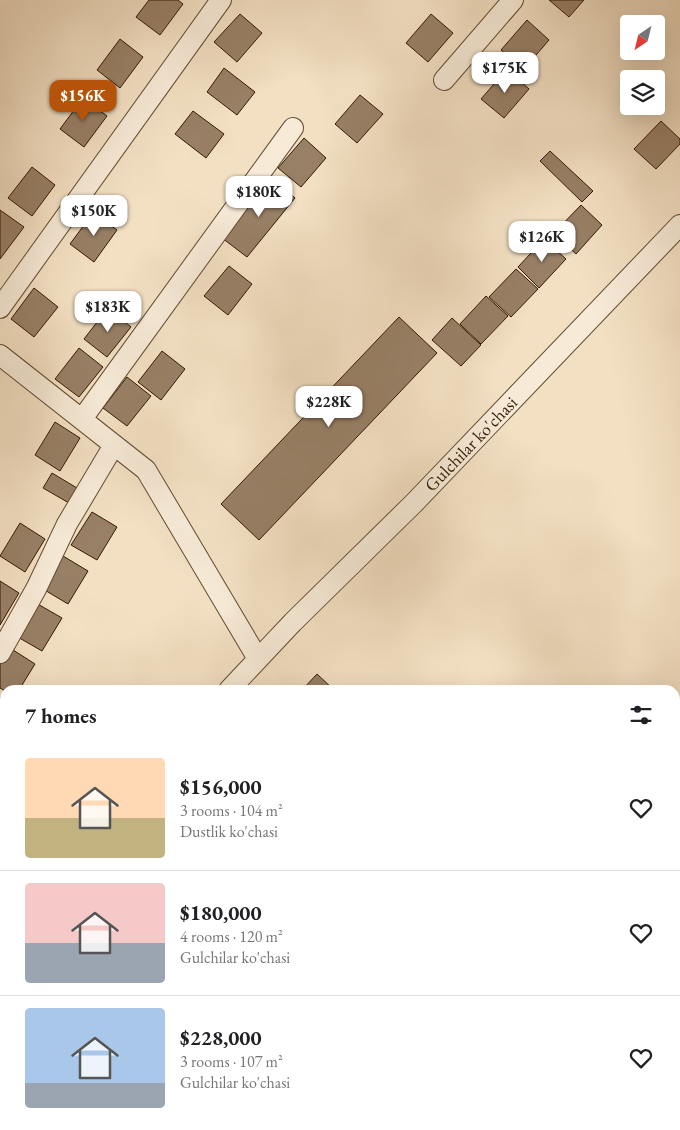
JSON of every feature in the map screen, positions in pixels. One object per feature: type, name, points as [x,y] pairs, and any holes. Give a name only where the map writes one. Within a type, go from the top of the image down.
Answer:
[{"type":"street","points":[[0,308],[221,0]]},
{"type":"street","points":[[444,80],[513,0]]},
{"type":"street","points":[[82,419],[293,128]]},
{"type":"street","name":"Gulchilar ko'chasi","points":[[234,685],[414,503],[680,225]]},
{"type":"street","points":[[0,354],[146,470],[258,659]]},
{"type":"street","points":[[0,653],[36,589],[67,524],[114,444]]},
{"type":"building","points":[[149,0],[178,0],[183,4],[160,35],[136,17]]},
{"type":"building","points":[[549,0],[584,0],[569,17]]},
{"type":"building","points":[[240,14],[262,33],[237,62],[214,42]]},
{"type":"building","points":[[431,14],[453,33],[428,62],[406,43]]},
{"type":"building","points":[[527,20],[549,40],[524,69],[501,50]]},
{"type":"building","points":[[120,39],[143,57],[120,88],[97,70]]},
{"type":"building","points":[[224,68],[255,92],[237,115],[207,92]]},
{"type":"building","points":[[507,69],[529,89],[504,118],[481,99]]},
{"type":"building","points":[[360,95],[383,114],[357,143],[335,124]]},
{"type":"building","points":[[83,98],[107,116],[84,147],[60,129]]},
{"type":"building","points":[[193,111],[224,134],[206,158],[175,134]]},
{"type":"building","points":[[661,121],[680,139],[680,144],[656,169],[634,149]]},
{"type":"building","points":[[304,138],[326,158],[301,187],[278,168]]},
{"type":"building","points":[[550,151],[593,191],[582,202],[540,161]]},
{"type":"building","points":[[32,167],[55,185],[32,216],[8,198]]},
{"type":"building","points":[[271,178],[295,198],[247,257],[222,238]]},
{"type":"building","points":[[581,205],[602,225],[576,254],[554,233]]},
{"type":"building","points":[[0,210],[24,227],[0,259]]},
{"type":"building","points":[[93,213],[117,230],[94,262],[70,244]]},
{"type":"building","points":[[544,239],[566,259],[539,288],[518,267]]},
{"type":"building","points":[[229,266],[252,284],[228,315],[204,296]]},
{"type":"building","points":[[516,269],[538,289],[511,317],[489,297]]},
{"type":"building","points":[[34,288],[58,307],[34,337],[11,319]]},
{"type":"building","points":[[486,296],[508,316],[481,344],[460,324]]},
{"type":"building","points":[[108,308],[131,327],[107,357],[84,339]]},
{"type":"building","points":[[399,317],[437,353],[259,540],[221,504]]},
{"type":"building","points":[[452,318],[481,345],[461,366],[432,340]]},
{"type":"building","points":[[79,348],[103,367],[79,397],[55,379]]},
{"type":"building","points":[[162,351],[185,369],[161,400],[138,382]]},
{"type":"building","points":[[127,377],[151,396],[127,426],[103,408]]},
{"type":"building","points":[[55,422],[80,438],[60,471],[35,455]]},
{"type":"building","points":[[52,473],[77,488],[69,503],[43,488]]},
{"type":"building","points":[[92,512],[117,527],[97,560],[71,545]]},
{"type":"building","points":[[20,523],[45,539],[25,572],[0,556]]},
{"type":"building","points":[[63,556],[88,571],[68,604],[43,589]]},
{"type":"building","points":[[0,581],[19,593],[0,625]]},
{"type":"building","points":[[36,603],[62,618],[42,651],[16,636]]},
{"type":"building","points":[[10,648],[35,664],[22,685],[0,685],[0,664]]},
{"type":"building","points":[[317,674],[329,685],[307,685]]}]
